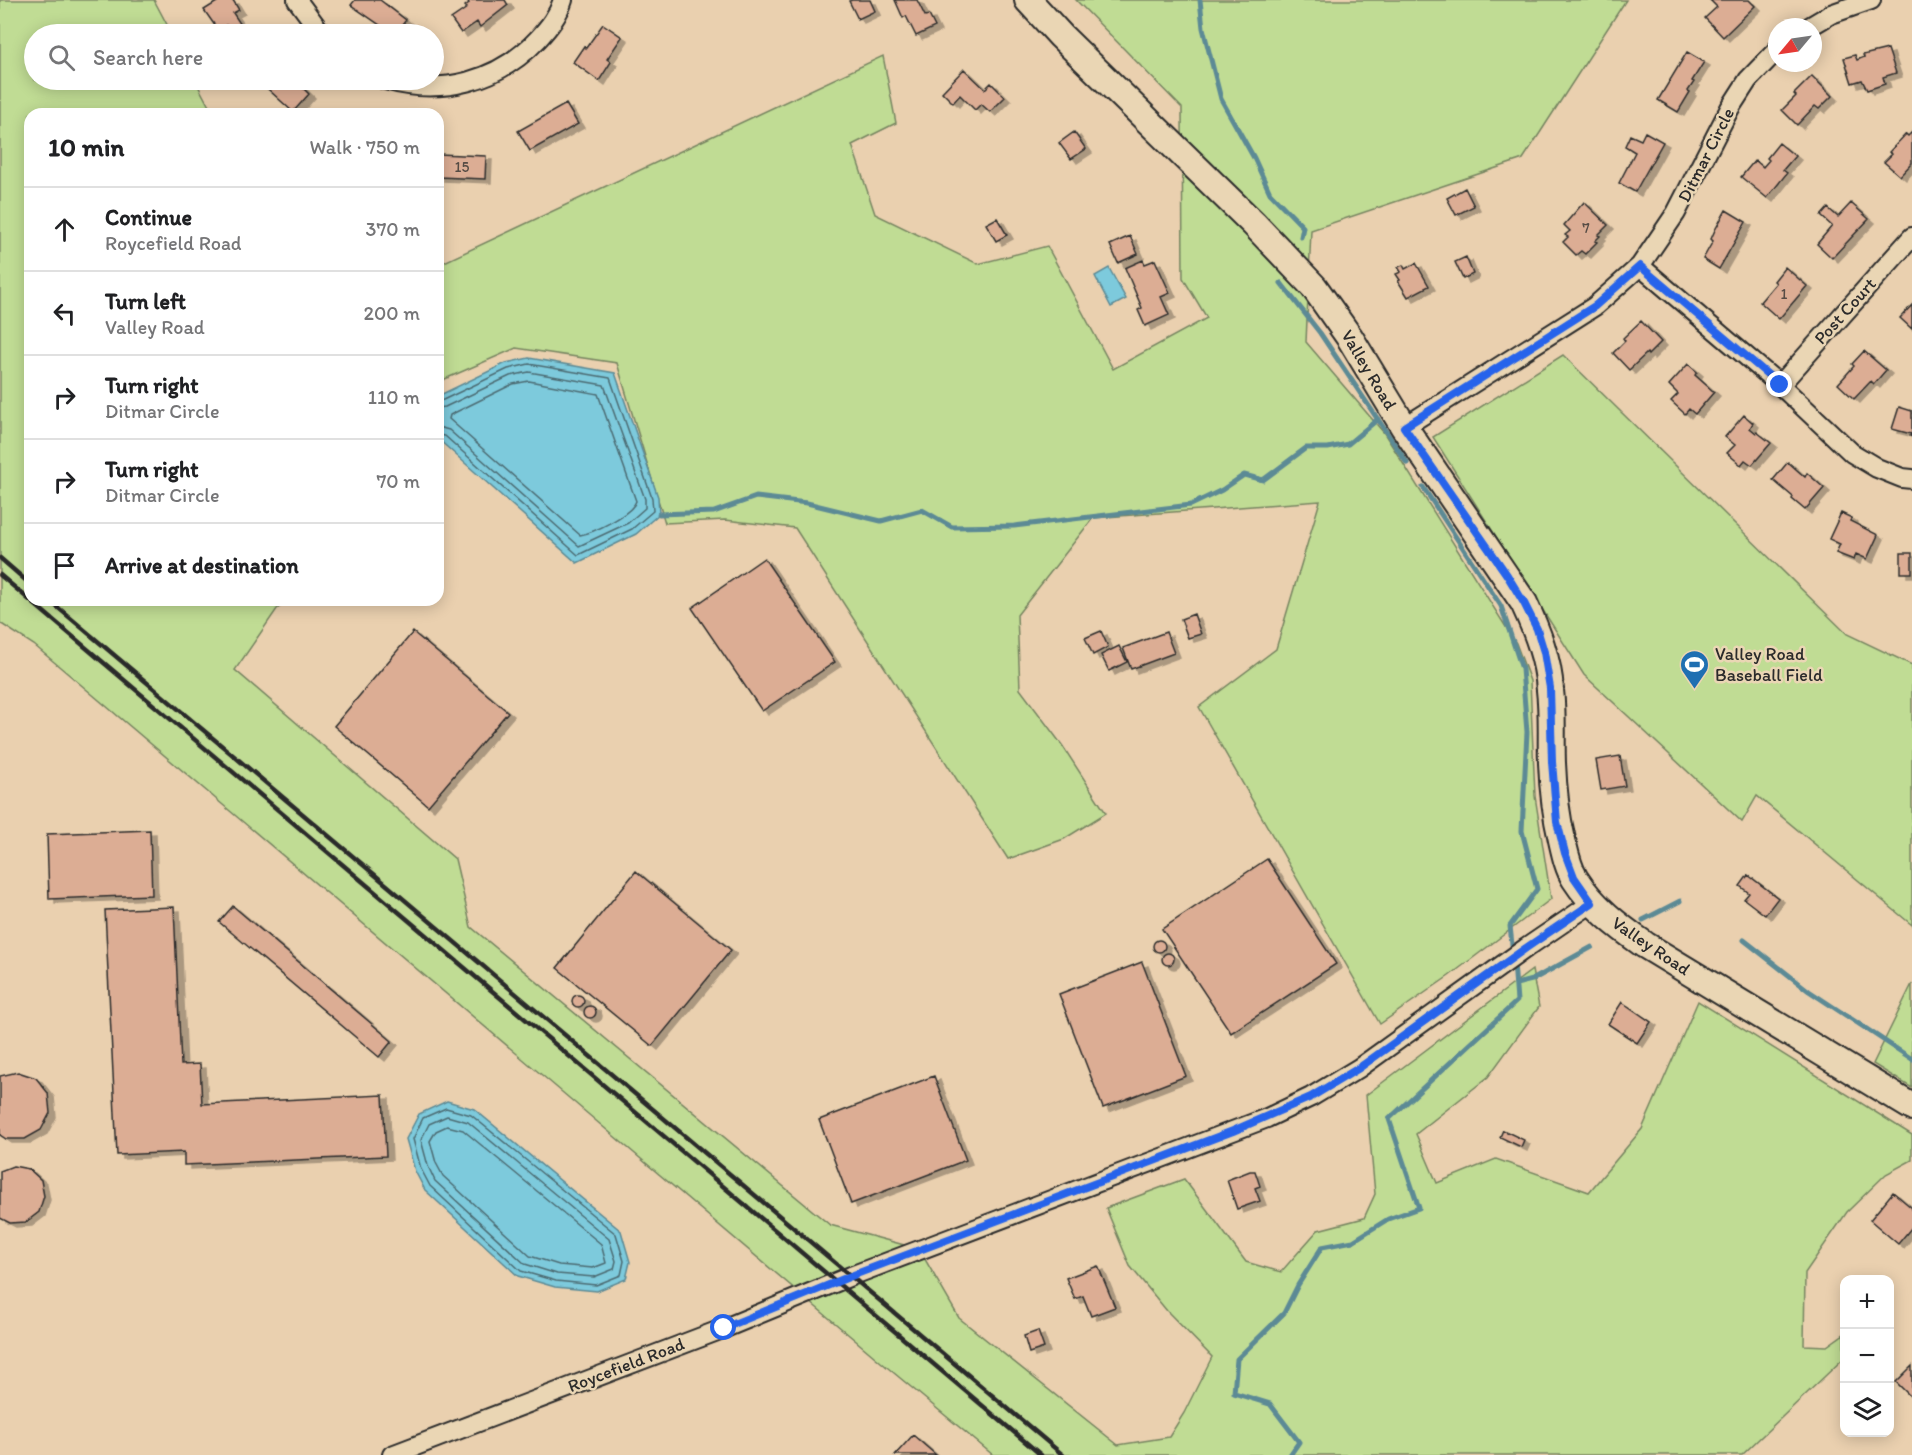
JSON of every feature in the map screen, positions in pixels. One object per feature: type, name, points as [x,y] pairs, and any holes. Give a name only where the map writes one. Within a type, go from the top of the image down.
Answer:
[{"type":"street","points":[[297,0],[315,24]]},
{"type":"street","points":[[444,86],[457,85],[493,74],[524,54],[550,26],[563,0]]},
{"type":"street","name":"Valley Road","points":[[1028,0],[1061,36],[1263,232],[1314,287],[1350,338],[1404,427],[1507,575],[1537,629],[1544,652],[1550,688],[1552,762],[1557,822],[1574,877],[1592,903],[1624,930],[1660,955],[1912,1107]]},
{"type":"street","points":[[1822,19],[1870,0]]},
{"type":"street","name":"Ditmar Circle","points":[[1404,427],[1595,306],[1640,266],[1676,213],[1730,108],[1748,80],[1768,59]]},
{"type":"street","name":"Post Court","points":[[1780,385],[1912,237]]},
{"type":"street","points":[[1640,266],[1780,385],[1852,453],[1877,468],[1902,478],[1912,479]]},
{"type":"street","name":"Roycefield Road","points":[[392,1455],[724,1328],[851,1276],[1267,1118],[1311,1097],[1359,1068],[1592,903]]},
{"type":"green space","points":[[0,0],[154,0],[167,24],[24,24],[24,90],[200,90],[210,108],[24,108],[24,606],[281,606],[235,670],[455,859],[471,927],[830,1225],[919,1249],[959,1318],[1118,1445],[1169,1437],[1184,1413],[1212,1357],[1167,1311],[1130,1266],[1106,1208],[1184,1179],[1246,1262],[1281,1272],[1318,1230],[1364,1218],[1375,1194],[1366,1095],[1532,970],[1539,1007],[1488,1077],[1416,1134],[1437,1183],[1496,1159],[1589,1192],[1642,1129],[1698,1001],[1912,1135],[1912,1160],[1886,1174],[1847,1212],[1805,1273],[1804,1345],[1827,1346],[1840,1337],[1840,1362],[1742,1455],[993,1455],[34,645],[0,623]]},
{"type":"green space","points":[[1076,0],[1626,0],[1523,159],[1311,230],[1306,342],[1384,433],[1516,643],[1530,681],[1535,796],[1551,899],[1449,976],[1380,1024],[1199,707],[1276,649],[1320,501],[1093,518],[1017,615],[1020,689],[1062,745],[1106,813],[1064,839],[1008,859],[795,528],[725,520],[665,523],[617,363],[516,348],[444,379],[444,262],[883,56],[896,123],[852,145],[875,214],[978,264],[1047,246],[1113,369],[1207,318],[1183,278],[1182,108]]},
{"type":"green space","points":[[1563,355],[1847,634],[1912,665],[1912,925],[1757,796],[1742,822],[1584,675],[1433,437]]},
{"type":"green space","points":[[1912,984],[1912,1088],[1873,1064]]},
{"type":"water","points":[[1109,268],[1126,299],[1111,307],[1095,276]]},
{"type":"water","points":[[529,358],[615,373],[658,497],[659,514],[636,534],[577,563],[444,444],[444,393],[506,363]]},
{"type":"water","points":[[447,1101],[474,1109],[621,1231],[630,1262],[626,1279],[597,1291],[555,1287],[518,1276],[425,1190],[415,1171],[406,1139],[419,1114]]},
{"type":"building","points":[[220,0],[233,0],[239,10],[233,13],[240,24],[214,24],[204,10]]},
{"type":"building","points":[[355,0],[380,0],[406,20],[403,24],[379,24],[351,5]]},
{"type":"building","points":[[467,0],[505,0],[508,5],[480,27],[477,22],[461,33],[451,19],[467,8],[465,6],[469,3]]},
{"type":"building","points":[[870,0],[875,11],[858,19],[849,1]]},
{"type":"building","points":[[895,0],[917,0],[925,16],[929,15],[935,27],[916,36],[906,16],[903,18]]},
{"type":"building","points":[[1710,0],[1749,0],[1755,6],[1723,37],[1705,18],[1717,7]]},
{"type":"building","points":[[603,24],[622,37],[607,59],[611,62],[599,81],[573,62]]},
{"type":"building","points":[[1888,49],[1896,73],[1883,77],[1885,84],[1867,90],[1862,80],[1852,83],[1844,58],[1855,55],[1857,60],[1864,57],[1863,55]]},
{"type":"building","points":[[1687,52],[1704,62],[1692,81],[1694,82],[1688,91],[1690,92],[1678,112],[1658,100]]},
{"type":"building","points":[[964,69],[985,89],[991,83],[1005,97],[990,112],[981,104],[975,110],[960,95],[953,103],[942,92]]},
{"type":"building","points":[[1812,76],[1832,96],[1819,109],[1815,106],[1797,125],[1782,110]]},
{"type":"building","points":[[269,90],[305,90],[309,94],[297,108],[289,108]]},
{"type":"building","points":[[566,104],[578,124],[530,151],[518,131]]},
{"type":"building","points":[[1074,132],[1086,149],[1071,159],[1059,143]]},
{"type":"building","points":[[1645,132],[1663,142],[1635,192],[1619,183],[1635,152],[1625,146],[1630,135],[1641,140]]},
{"type":"building","points":[[1912,132],[1912,163],[1900,176],[1884,162],[1892,154],[1889,152],[1906,134],[1908,136]]},
{"type":"building","points":[[1779,143],[1795,156],[1783,170],[1787,173],[1767,198],[1741,177],[1755,160],[1763,167]]},
{"type":"building","points":[[444,154],[486,156],[485,179],[444,177]]},
{"type":"building","points":[[1465,188],[1474,206],[1456,215],[1447,198]]},
{"type":"building","points":[[1584,202],[1608,225],[1598,235],[1600,236],[1595,241],[1597,242],[1585,254],[1581,251],[1576,255],[1563,242],[1568,237],[1565,235],[1570,231],[1564,225]]},
{"type":"building","points":[[1851,203],[1869,219],[1832,258],[1817,244],[1832,226],[1821,216],[1828,208],[1838,217]]},
{"type":"building","points":[[1726,210],[1746,222],[1719,269],[1703,259]]},
{"type":"building","points":[[997,218],[1007,235],[996,241],[986,224]]},
{"type":"building","points":[[1130,236],[1138,254],[1118,263],[1110,245]]},
{"type":"building","points":[[1466,257],[1473,274],[1463,279],[1455,262]]},
{"type":"building","points":[[1143,260],[1145,264],[1155,260],[1170,293],[1161,297],[1169,315],[1145,326],[1138,310],[1142,308],[1125,268]]},
{"type":"building","points":[[1416,263],[1429,286],[1408,297],[1396,274],[1401,272],[1398,267],[1403,265],[1405,269]]},
{"type":"building","points":[[1785,267],[1807,286],[1779,319],[1760,302],[1776,283],[1774,281]]},
{"type":"building","points":[[1912,305],[1912,329],[1900,318]]},
{"type":"building","points":[[1641,321],[1661,342],[1629,370],[1613,353],[1625,341],[1623,338]]},
{"type":"building","points":[[1864,351],[1886,370],[1874,384],[1871,381],[1854,399],[1838,384]]},
{"type":"building","points":[[1688,364],[1697,372],[1695,375],[1714,392],[1695,414],[1689,409],[1685,414],[1671,401],[1678,394],[1669,385]]},
{"type":"building","points":[[1899,407],[1912,411],[1912,437],[1911,434],[1892,429]]},
{"type":"building","points":[[1744,415],[1753,423],[1750,428],[1771,443],[1752,465],[1745,460],[1741,465],[1727,453],[1735,445],[1725,437]]},
{"type":"building","points":[[1788,462],[1805,477],[1807,473],[1824,488],[1805,510],[1773,480]]},
{"type":"building","points":[[1841,513],[1852,518],[1850,521],[1878,535],[1867,559],[1856,554],[1854,560],[1836,553],[1840,544],[1829,539]]},
{"type":"building","points":[[1901,553],[1912,553],[1912,573],[1901,573]]},
{"type":"building","points":[[764,558],[835,662],[762,711],[692,608]]},
{"type":"building","points":[[1194,614],[1201,634],[1188,638],[1181,619]]},
{"type":"building","points":[[1101,631],[1108,647],[1093,655],[1085,638]]},
{"type":"building","points":[[413,632],[508,712],[428,806],[334,726]]},
{"type":"building","points":[[1166,632],[1174,653],[1131,669],[1123,648]]},
{"type":"building","points":[[1119,646],[1127,662],[1109,671],[1101,655]]},
{"type":"building","points":[[1620,756],[1625,786],[1601,790],[1596,760]]},
{"type":"building","points":[[150,830],[152,895],[49,899],[47,834]]},
{"type":"building","points":[[1267,859],[1336,964],[1231,1033],[1162,929]]},
{"type":"building","points":[[636,871],[731,950],[652,1046],[557,968]]},
{"type":"building","points":[[1748,875],[1778,898],[1765,915],[1744,899],[1749,893],[1740,886]]},
{"type":"building","points":[[233,906],[392,1041],[379,1057],[219,922]]},
{"type":"building","points":[[174,907],[181,1065],[200,1064],[202,1104],[383,1095],[386,1156],[184,1165],[184,1152],[117,1155],[105,910]]},
{"type":"building","points":[[1161,940],[1165,946],[1161,952],[1157,952],[1153,944]]},
{"type":"building","points":[[1170,953],[1174,959],[1170,965],[1166,965],[1162,957]]},
{"type":"building","points":[[1142,962],[1186,1076],[1103,1108],[1059,994]]},
{"type":"building","points":[[580,995],[584,1001],[580,1007],[576,1007],[572,999]]},
{"type":"building","points":[[1622,1002],[1651,1022],[1637,1043],[1608,1024]]},
{"type":"building","points":[[592,1006],[596,1012],[592,1018],[588,1018],[584,1010]]},
{"type":"building","points":[[18,1072],[36,1078],[48,1093],[50,1113],[41,1130],[25,1139],[6,1139],[0,1135],[0,1076]]},
{"type":"building","points":[[934,1076],[966,1160],[851,1204],[819,1120]]},
{"type":"building","points":[[1503,1130],[1524,1140],[1521,1147],[1500,1137]]},
{"type":"building","points":[[13,1166],[29,1169],[41,1180],[44,1196],[39,1212],[26,1222],[10,1223],[0,1218],[0,1171]]},
{"type":"building","points":[[1255,1171],[1260,1186],[1255,1188],[1260,1201],[1237,1209],[1227,1180]]},
{"type":"building","points":[[1893,1192],[1912,1208],[1912,1227],[1898,1244],[1870,1220]]},
{"type":"building","points":[[1098,1266],[1115,1307],[1091,1316],[1083,1296],[1075,1299],[1066,1278]]},
{"type":"building","points":[[1038,1331],[1044,1348],[1029,1353],[1024,1336]]},
{"type":"building","points":[[1912,1366],[1912,1398],[1896,1382]]},
{"type":"building","points":[[913,1435],[936,1455],[895,1455]]},
{"type":"waterway","points":[[1200,0],[1203,28],[1221,99],[1254,158],[1270,193],[1303,227],[1301,237]]},
{"type":"waterway","points":[[1281,283],[1320,333],[1407,463]]},
{"type":"waterway","points":[[659,514],[714,512],[756,497],[807,503],[881,521],[922,510],[952,527],[1014,526],[1191,505],[1222,490],[1244,475],[1263,480],[1306,448],[1328,448],[1348,444],[1378,419]]},
{"type":"waterway","points":[[1423,487],[1501,606],[1522,669],[1527,732],[1522,831],[1537,889],[1510,926],[1513,954]]},
{"type":"waterway","points":[[1643,920],[1680,901]]},
{"type":"waterway","points":[[1744,940],[1809,991],[1912,1059]]},
{"type":"waterway","points":[[1516,984],[1532,980],[1592,947]]},
{"type":"waterway","points":[[1290,1455],[1299,1442],[1270,1404],[1234,1393],[1237,1359],[1284,1313],[1298,1285],[1322,1247],[1353,1241],[1388,1219],[1419,1208],[1389,1119],[1517,1001],[1514,963]]},
{"type":"railway","points":[[0,558],[24,579]]},
{"type":"railway","points":[[0,575],[24,595]]},
{"type":"railway","points":[[37,606],[1041,1455]]},
{"type":"railway","points":[[56,606],[1063,1455]]},
{"type":"place","name":"Valley Road Baseball Field","points":[[1694,690]]},
{"type":"route","points":[[724,1328],[851,1276],[1267,1118],[1311,1097],[1359,1068],[1592,903],[1574,877],[1557,822],[1552,762],[1550,688],[1544,652],[1537,629],[1507,575],[1404,427],[1595,306],[1640,266],[1780,385]]}]
